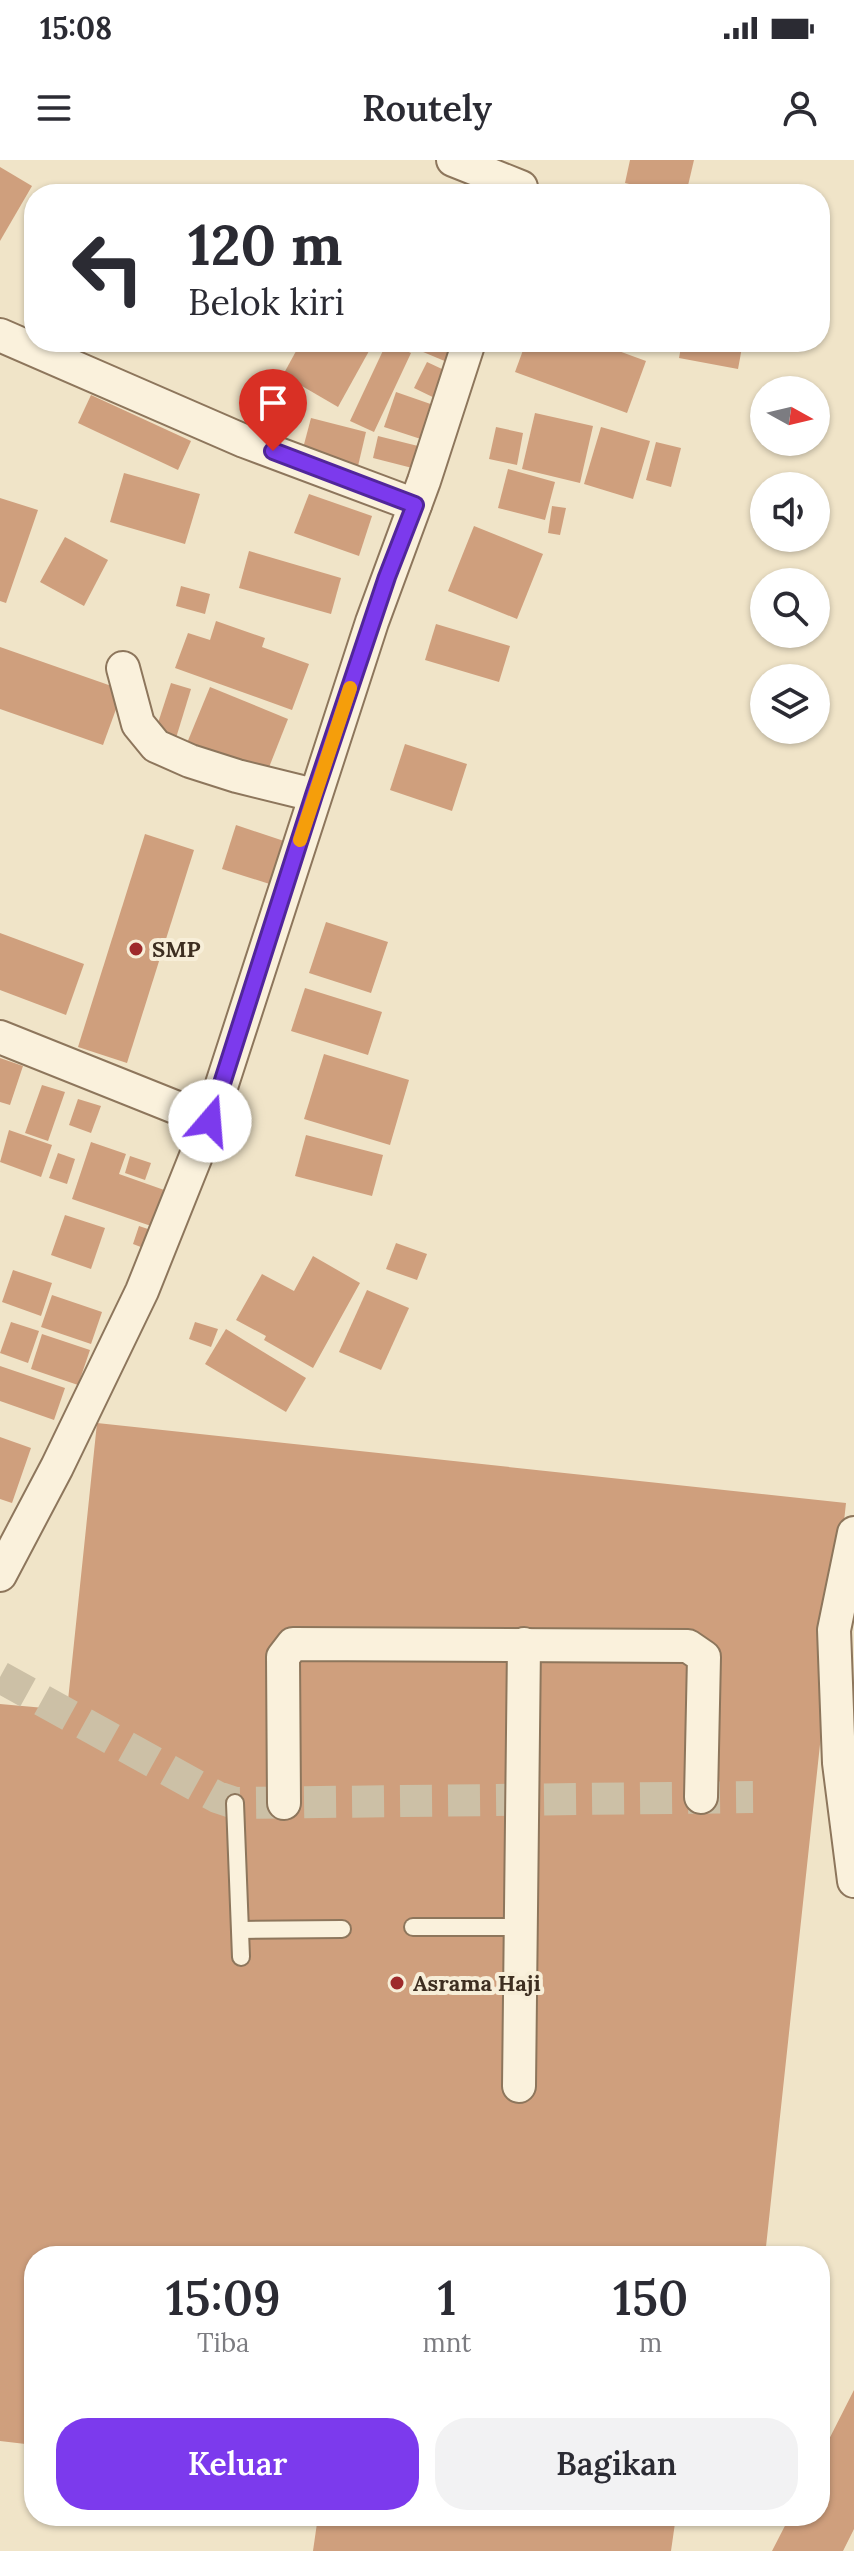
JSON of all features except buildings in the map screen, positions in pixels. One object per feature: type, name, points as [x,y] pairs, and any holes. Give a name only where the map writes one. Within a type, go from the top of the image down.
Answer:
[{"type":"street","points":[[453,160],[523,180]]},
{"type":"street","points":[[0,335],[24,345]]},
{"type":"street","points":[[39,352],[244,441],[415,505]]},
{"type":"street","points":[[0,1575],[57,1467],[142,1291],[210,1121],[314,795],[466,352]]},
{"type":"street","points":[[123,668],[138,724],[156,746],[237,776],[314,795]]},
{"type":"street","points":[[0,1037],[210,1121]]},
{"type":"street","points":[[854,1533],[834,1630],[839,1763],[854,1881]]},
{"type":"street","points":[[284,1803],[283,1657],[293,1644],[688,1646],[704,1657],[701,1797]]},
{"type":"street","points":[[519,2086],[524,1644]]},
{"type":"lane","points":[[235,1803],[241,1957]]},
{"type":"lane","points":[[413,1927],[522,1927]]},
{"type":"lane","points":[[241,1930],[342,1929]]},
{"type":"tunnel","points":[[0,1677],[217,1797],[235,1803],[753,1797]]},
{"type":"slow traffic","points":[[300,840],[350,688]]},
{"type":"place","name":"SMP","points":[[136,949]]},
{"type":"place","name":"Asrama Haji","points":[[397,1983]]},
{"type":"route","points":[[210,1121],[314,795],[387,577],[415,505],[273,451]]}]
